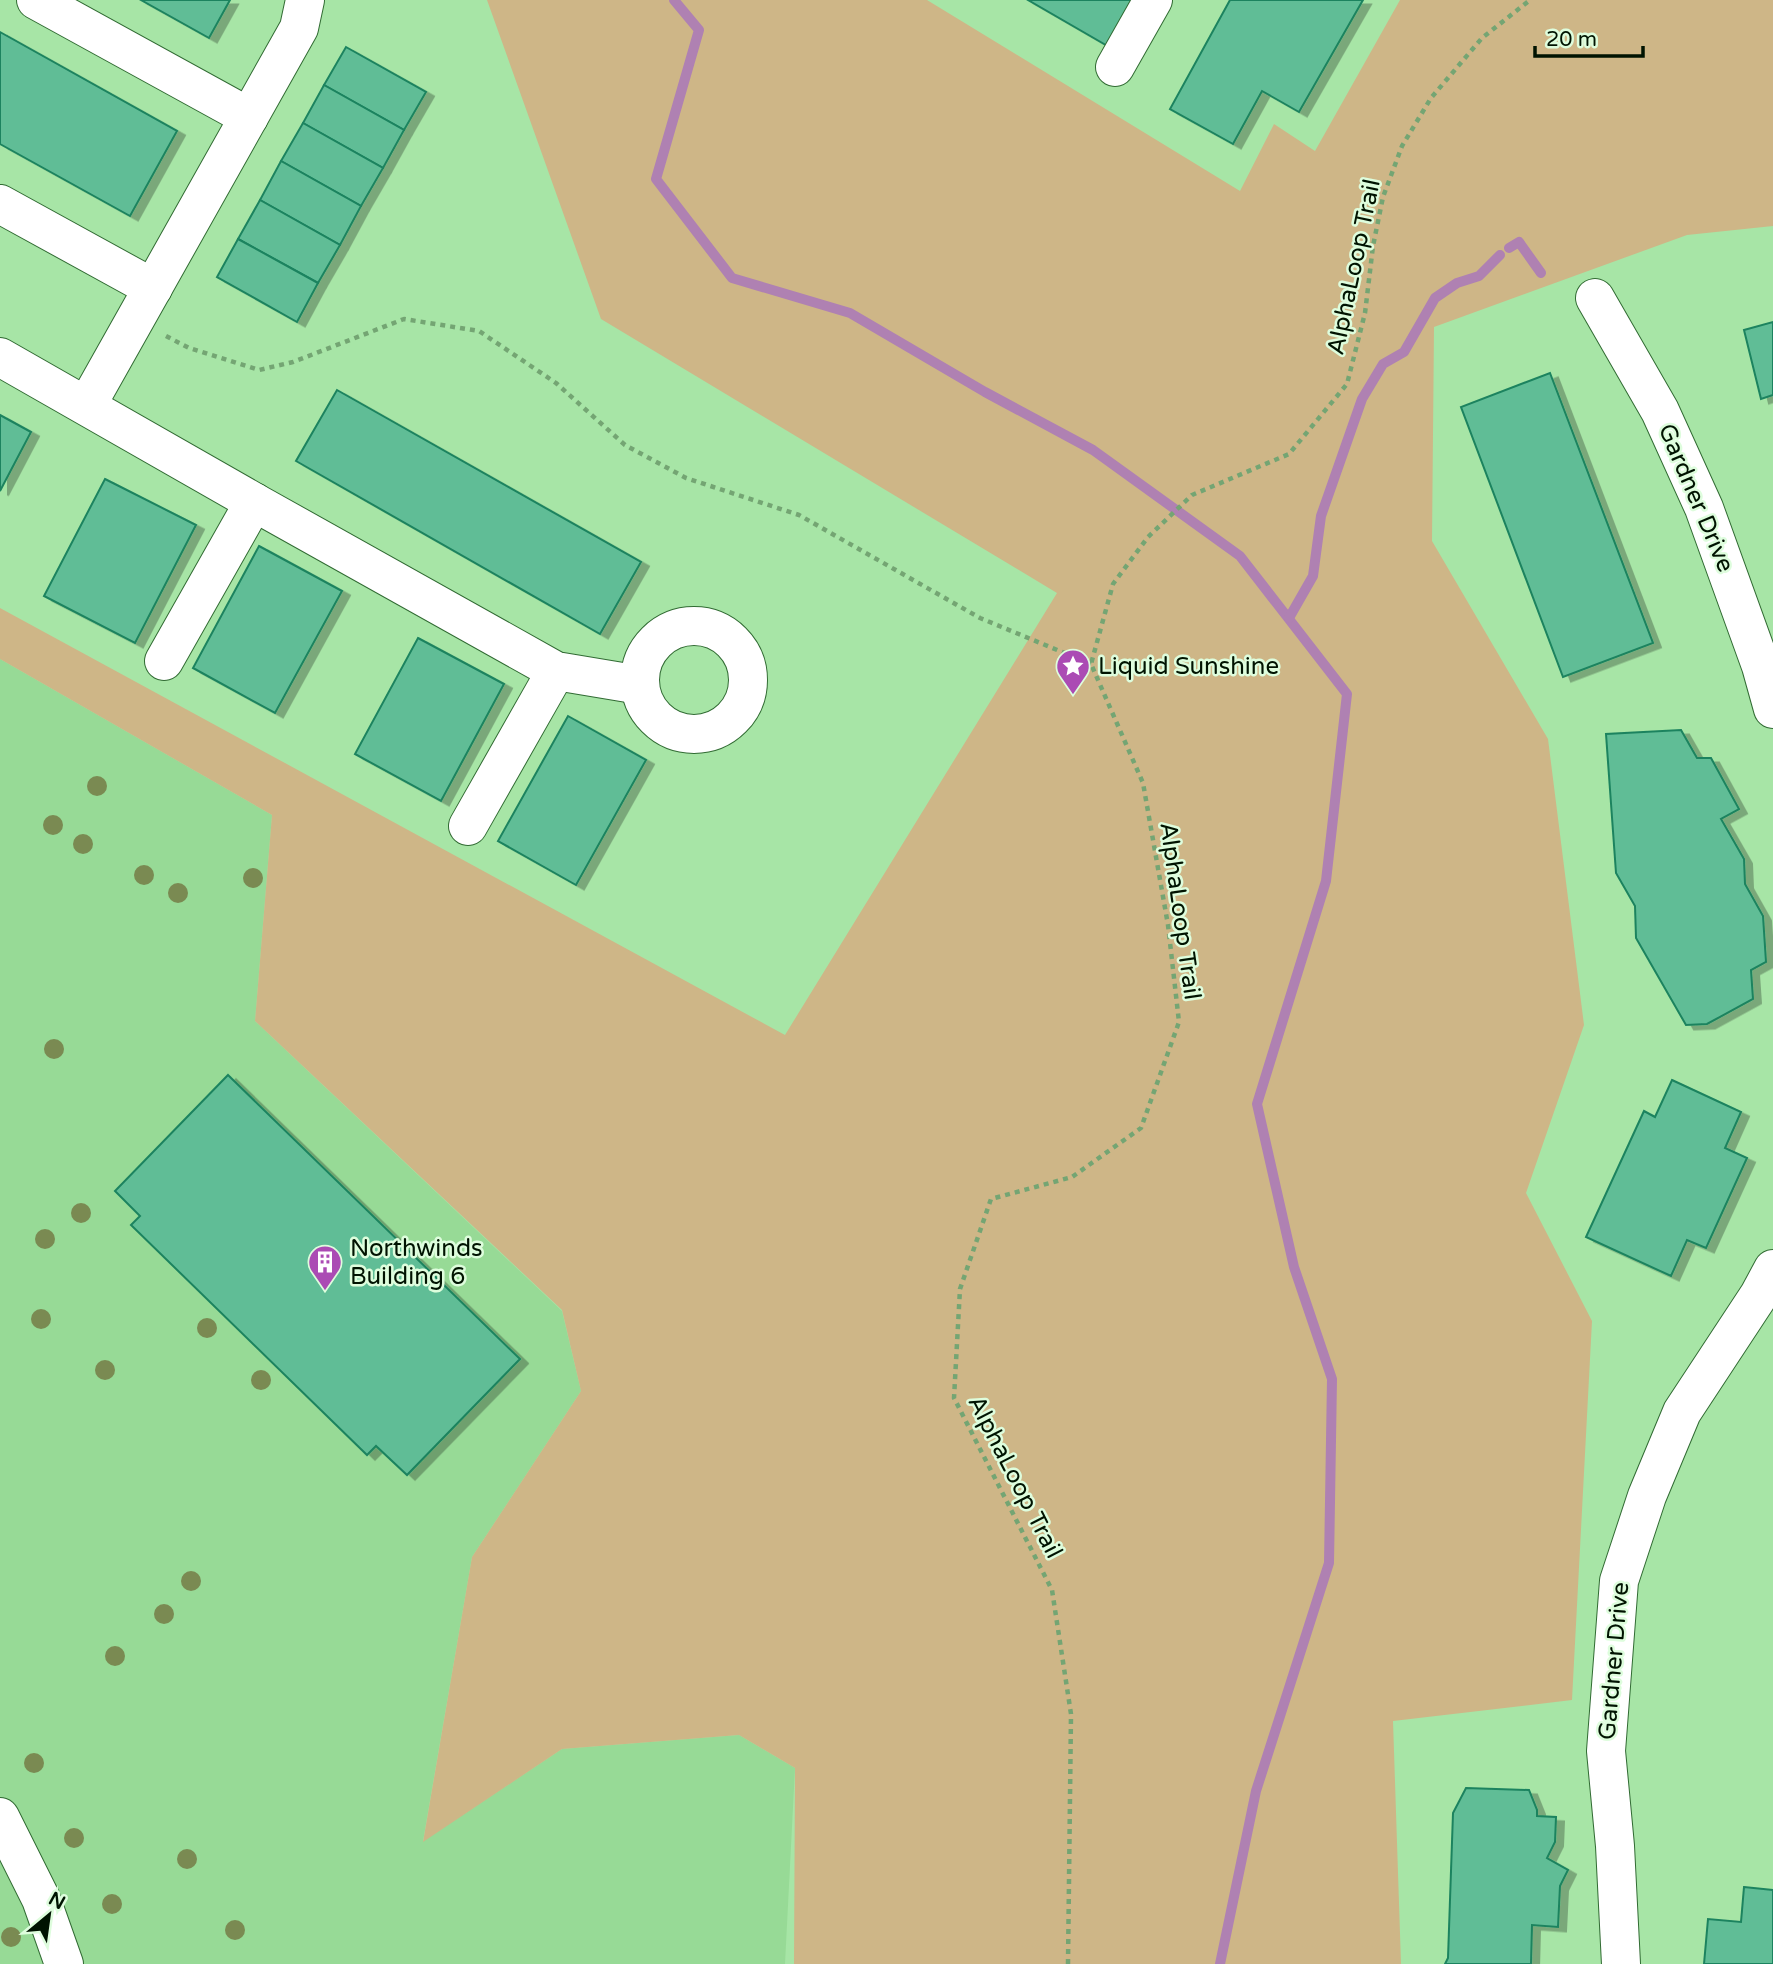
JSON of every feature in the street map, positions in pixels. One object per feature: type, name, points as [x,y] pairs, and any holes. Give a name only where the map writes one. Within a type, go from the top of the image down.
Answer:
[{"type":"street","points":[[36,0],[249,117]]},
{"type":"street","points":[[87,405],[299,28],[305,0]]},
{"type":"street","points":[[1115,68],[1153,0]]},
{"type":"street","points":[[0,204],[144,304]]},
{"type":"street","name":"Gardner Drive","points":[[1595,298],[1660,411],[1704,508],[1761,666],[1773,709]]},
{"type":"street","points":[[0,356],[556,671],[640,685]]},
{"type":"street","points":[[164,661],[254,502]]},
{"type":"street","points":[[468,826],[556,671]]},
{"type":"street","name":"Gardner Drive","points":[[1621,1964],[1615,1846],[1606,1751],[1619,1581],[1647,1496],[1682,1412],[1759,1295],[1773,1269]]},
{"type":"street","points":[[0,1817],[41,1899],[64,1964]]},
{"type":"path","name":"AlphaLoop Trail","points":[[1069,1964],[1071,1714],[1052,1590],[954,1398],[960,1289],[991,1199],[1072,1177],[1141,1128],[1179,1022],[1168,925],[1143,783],[1091,664],[1113,584],[1148,537],[1192,495],[1289,454],[1347,384],[1365,313],[1373,246],[1383,197],[1402,146],[1431,98],[1482,38],[1530,0]]},
{"type":"path","points":[[144,304],[189,348],[259,370],[293,362],[404,319],[479,331],[556,383],[625,445],[686,478],[799,515],[980,618],[1091,664]]},
{"type":"shaded area","points":[[487,0],[927,0],[1240,191],[1274,124],[1315,151],[1400,0],[1773,0],[1773,226],[1687,235],[1434,327],[1432,541],[1548,739],[1584,1025],[1526,1193],[1592,1321],[1572,1700],[1393,1721],[1401,1964],[794,1964],[795,1768],[739,1735],[562,1749],[423,1842],[472,1557],[581,1391],[562,1310],[255,1021],[272,815],[0,659],[0,608],[785,1035],[1057,593],[601,319]]},
{"type":"shaded area","points":[[0,659],[272,815],[255,1021],[562,1311],[581,1391],[472,1557],[423,1841],[562,1749],[739,1735],[795,1768],[785,1964],[0,1964]]},
{"type":"building","points":[[141,0],[230,0],[209,38]]},
{"type":"building","points":[[1028,0],[1145,0],[1111,48]]},
{"type":"building","points":[[1230,0],[1363,0],[1299,112],[1262,91],[1233,144],[1170,109]]},
{"type":"building","points":[[0,32],[177,131],[130,216],[0,144]]},
{"type":"building","points":[[346,47],[426,92],[404,130],[324,85]]},
{"type":"building","points":[[324,85],[404,130],[383,168],[303,123]]},
{"type":"building","points":[[303,123],[383,168],[361,206],[281,161]]},
{"type":"building","points":[[281,161],[361,206],[340,245],[260,200]]},
{"type":"building","points":[[260,200],[340,245],[318,283],[238,239]]},
{"type":"building","points":[[238,239],[318,283],[297,322],[217,277]]},
{"type":"building","points":[[1773,322],[1773,395],[1761,399],[1744,330]]},
{"type":"building","points":[[1550,373],[1653,643],[1563,677],[1461,407]]},
{"type":"building","points":[[337,390],[641,562],[600,634],[296,461]]},
{"type":"building","points":[[0,415],[31,432],[0,491]]},
{"type":"building","points":[[105,479],[196,525],[135,643],[44,596]]},
{"type":"building","points":[[259,546],[342,591],[275,713],[193,668]]},
{"type":"building","points":[[418,638],[504,684],[441,801],[355,754]]},
{"type":"building","points":[[568,716],[646,760],[576,885],[498,841]]},
{"type":"building","points":[[1681,730],[1697,758],[1711,758],[1739,809],[1721,819],[1744,859],[1745,884],[1763,916],[1766,962],[1751,970],[1753,999],[1707,1024],[1686,1025],[1636,938],[1635,906],[1616,873],[1606,734]]},
{"type":"building","name":"Northwinds Building 6","points":[[228,1075],[520,1359],[407,1475],[376,1446],[367,1455],[131,1225],[140,1216],[115,1191]]},
{"type":"building","points":[[1672,1080],[1741,1112],[1725,1148],[1747,1158],[1706,1248],[1687,1240],[1671,1276],[1586,1237],[1644,1111],[1655,1117]]},
{"type":"building","points":[[1466,1788],[1529,1790],[1537,1816],[1556,1817],[1555,1842],[1547,1858],[1568,1870],[1560,1886],[1558,1927],[1532,1925],[1531,1964],[1445,1964],[1448,1958],[1453,1813]]},
{"type":"building","points":[[1744,1887],[1773,1890],[1773,1964],[1704,1964],[1708,1919],[1741,1922]]},
{"type":"waterway","points":[[674,0],[699,30],[656,179],[732,278],[850,313],[985,392],[1093,450],[1240,556],[1347,694],[1326,881],[1257,1104],[1294,1267],[1332,1379],[1329,1563],[1256,1791],[1220,1964]]},
{"type":"waterway","points":[[1509,248],[1519,242],[1541,273]]},
{"type":"waterway","points":[[1289,618],[1313,576],[1321,516],[1362,399],[1383,364],[1404,352],[1435,298],[1457,283],[1479,276],[1500,255]]},
{"type":"place","name":"Liquid Sunshine","points":[[1073,696]]},
{"type":"place","name":"Northwinds Building 6","points":[[325,1292]]}]
